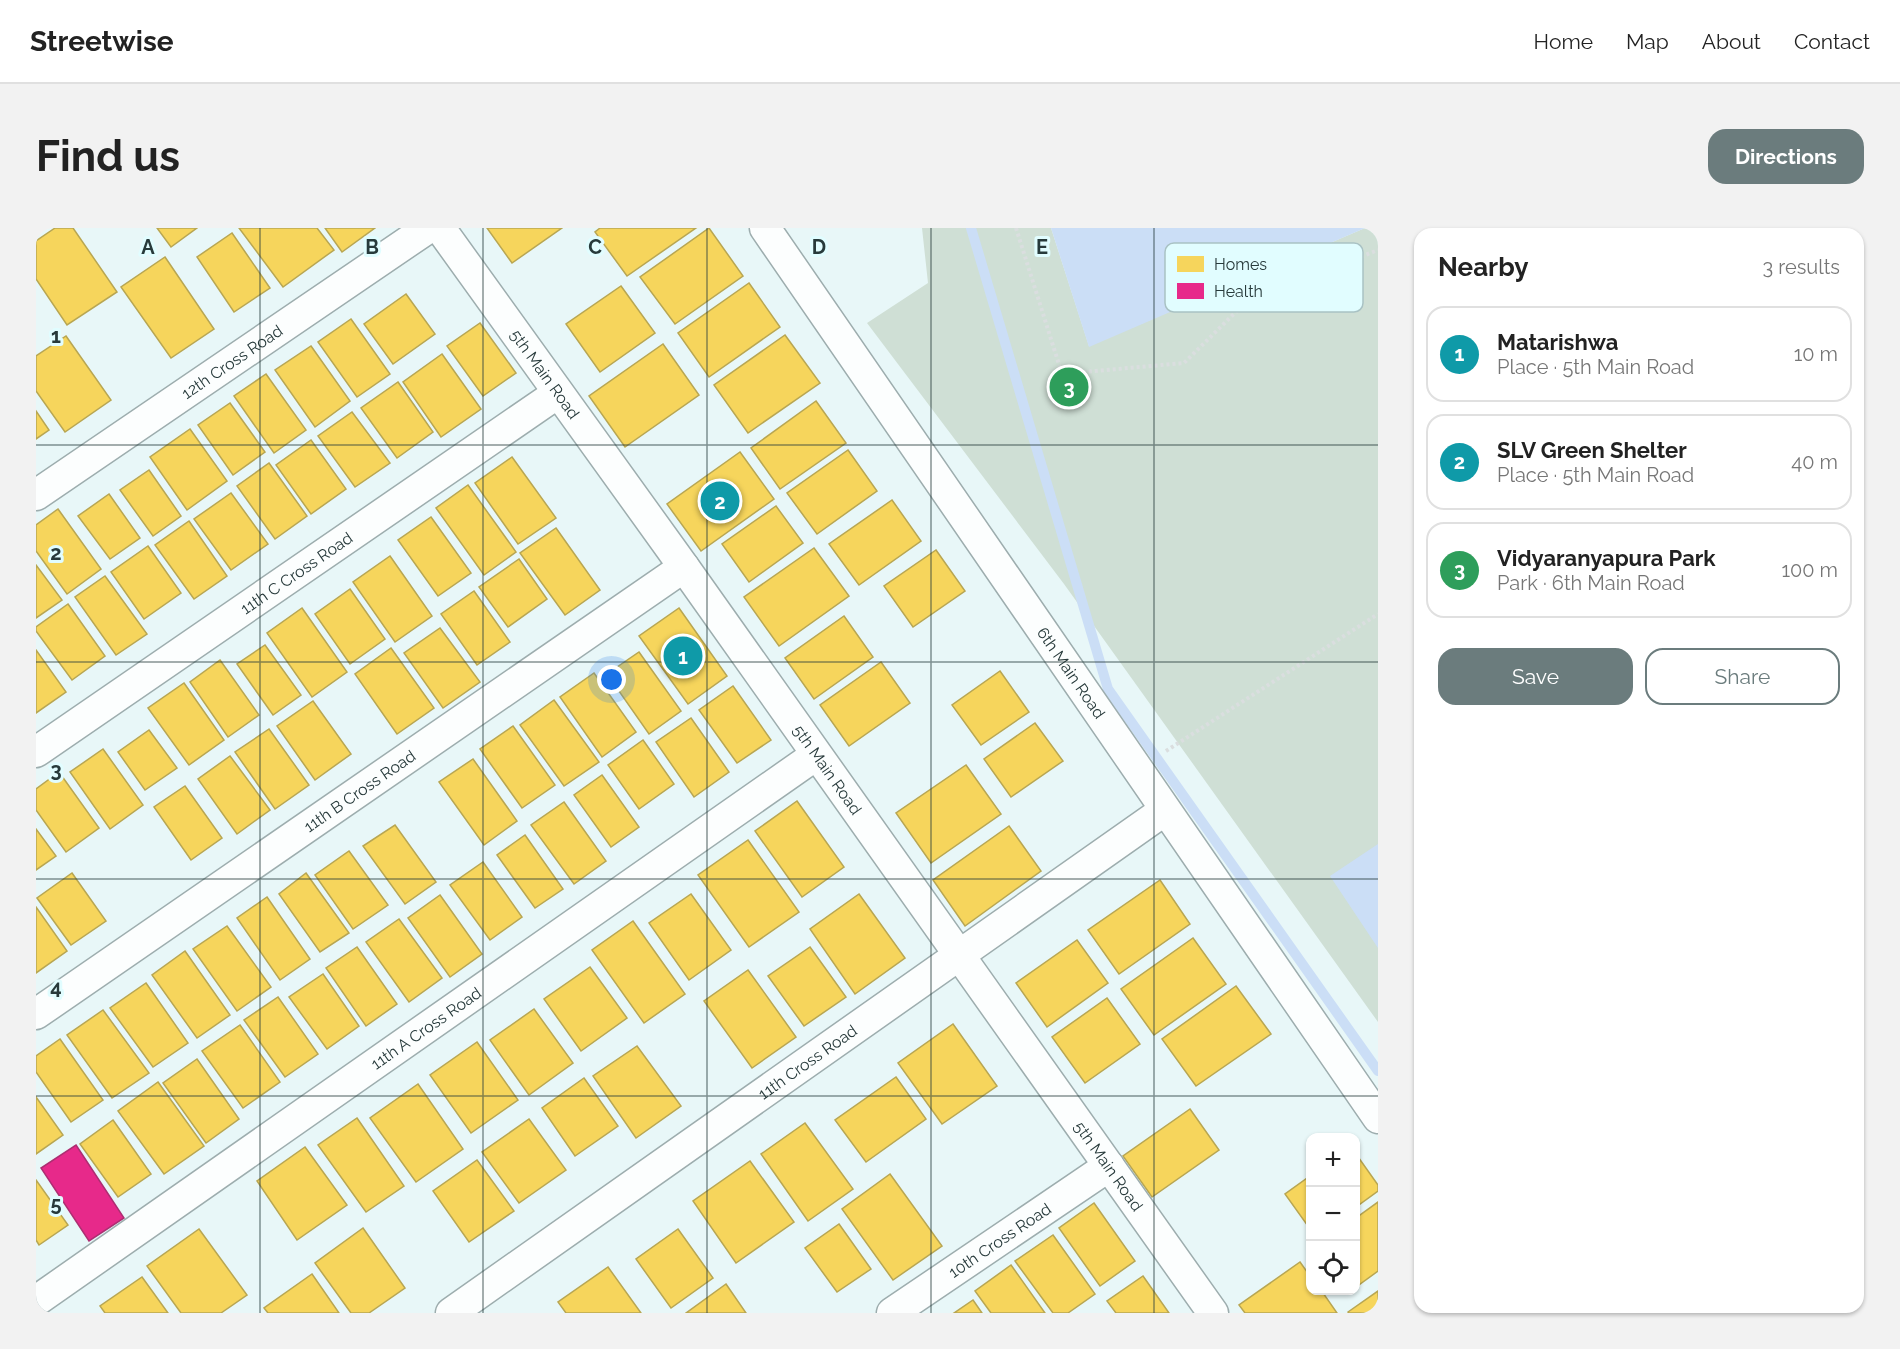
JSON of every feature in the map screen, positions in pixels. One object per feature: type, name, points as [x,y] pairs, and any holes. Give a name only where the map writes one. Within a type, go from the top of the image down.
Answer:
[{"type":"street","name":"12th Cross Road","points":[[36,495],[428,228]]},
{"type":"street","name":"5th Main Road","points":[[440,228],[684,567],[1213,1313]]},
{"type":"street","name":"6th Main Road","points":[[765,228],[1378,1118]]},
{"type":"street","name":"11th C Cross Road","points":[[36,752],[558,393]]},
{"type":"street","name":"11th B Cross Road","points":[[36,1014],[684,567]]},
{"type":"street","name":"11th A Cross Road","points":[[36,1301],[816,755]]},
{"type":"street","name":"11th Cross Road","points":[[451,1313],[1165,810]]},
{"type":"street","name":"10th Cross Road","points":[[892,1313],[1109,1166]]},
{"type":"path","points":[[1016,228],[1062,374],[1184,363],[1236,312]]},
{"type":"path","points":[[1363,256],[1378,250]]},
{"type":"path","points":[[1138,770],[1378,614]]},
{"type":"shaded area","points":[[922,228],[1051,228],[1089,346],[1169,312],[1363,312],[1363,243],[1330,243],[1365,228],[1378,228],[1378,1022],[1064,584],[867,323],[928,283]]},
{"type":"water","points":[[1051,228],[1365,228],[1330,243],[1165,243],[1165,312],[1170,312],[1089,347]]},
{"type":"water","points":[[1378,844],[1378,948],[1330,876]]},
{"type":"building: Homes","points":[[55,228],[73,228],[117,292],[67,325],[36,279],[36,241]]},
{"type":"building: Homes","points":[[157,228],[197,228],[171,247]]},
{"type":"building: Homes","points":[[239,228],[317,228],[334,250],[283,287]]},
{"type":"building: Homes","points":[[325,228],[375,228],[342,252]]},
{"type":"building: Homes","points":[[487,228],[562,228],[512,263]]},
{"type":"building: Homes","points":[[600,228],[696,228],[627,276],[595,232]]},
{"type":"building: Homes","points":[[709,228],[743,276],[675,324],[640,277]]},
{"type":"building: Homes","points":[[232,233],[270,288],[234,312],[197,257]]},
{"type":"building: Homes","points":[[165,257],[214,329],[171,358],[121,287]]},
{"type":"building: Homes","points":[[749,283],[780,327],[709,377],[678,333]]},
{"type":"building: Homes","points":[[621,286],[655,333],[600,372],[566,324]]},
{"type":"building: Homes","points":[[406,294],[435,334],[393,364],[364,324]]},
{"type":"building: Homes","points":[[351,319],[390,374],[357,397],[318,342]]},
{"type":"building: Homes","points":[[480,323],[516,373],[483,396],[447,346]]},
{"type":"building: Homes","points":[[785,335],[820,383],[748,433],[714,385]]},
{"type":"building: Homes","points":[[66,336],[111,400],[65,432],[36,391],[36,356]]},
{"type":"building: Homes","points":[[663,344],[699,395],[625,447],[589,396]]},
{"type":"building: Homes","points":[[311,346],[350,401],[315,427],[275,370]]},
{"type":"building: Homes","points":[[442,354],[481,409],[441,437],[403,382]]},
{"type":"building: Homes","points":[[266,374],[306,430],[274,453],[234,396]]},
{"type":"building: Homes","points":[[398,382],[433,432],[397,458],[361,408]]},
{"type":"building: Homes","points":[[816,401],[846,443],[780,489],[751,448]]},
{"type":"building: Homes","points":[[230,403],[265,452],[233,475],[198,425]]},
{"type":"building: Homes","points":[[36,411],[49,430],[36,439]]},
{"type":"building: Homes","points":[[352,412],[390,463],[355,487],[318,436]]},
{"type":"building: Homes","points":[[190,429],[227,481],[187,510],[150,457]]},
{"type":"building: Homes","points":[[311,440],[346,489],[311,514],[276,465]]},
{"type":"building: Homes","points":[[848,450],[877,491],[817,534],[787,493]]},
{"type":"building: Homes","points":[[740,452],[774,499],[701,551],[667,504]]},
{"type":"building: Homes","points":[[512,457],[556,518],[518,544],[475,483]]},
{"type":"building: Homes","points":[[269,463],[307,516],[275,539],[237,486]]},
{"type":"building: Homes","points":[[149,470],[181,516],[153,536],[120,490]]},
{"type":"building: Homes","points":[[468,485],[516,552],[484,575],[436,508]]},
{"type":"building: Homes","points":[[231,493],[268,544],[231,570],[194,519]]},
{"type":"building: Homes","points":[[109,494],[140,538],[110,559],[78,516]]},
{"type":"building: Homes","points":[[892,500],[921,541],[859,585],[829,544]]},
{"type":"building: Homes","points":[[776,506],[803,543],[749,582],[722,544]]},
{"type":"building: Homes","points":[[58,509],[101,569],[67,594],[36,551],[36,525]]},
{"type":"building: Homes","points":[[431,517],[471,573],[438,596],[398,540]]},
{"type":"building: Homes","points":[[189,521],[227,576],[194,599],[155,545]]},
{"type":"building: Homes","points":[[556,528],[600,590],[565,615],[520,553]]},
{"type":"building: Homes","points":[[148,546],[181,593],[144,619],[111,572]]},
{"type":"building: Homes","points":[[814,548],[849,596],[779,646],[744,597]]},
{"type":"building: Homes","points":[[936,550],[965,591],[913,627],[884,586]]},
{"type":"building: Homes","points":[[390,556],[432,616],[395,642],[353,582]]},
{"type":"building: Homes","points":[[519,559],[547,599],[508,627],[479,587]]},
{"type":"building: Homes","points":[[36,565],[62,600],[36,618]]},
{"type":"building: Homes","points":[[105,576],[147,634],[116,655],[75,597]]},
{"type":"building: Homes","points":[[350,589],[385,639],[350,664],[315,614]]},
{"type":"building: Homes","points":[[474,591],[510,642],[477,665],[441,614]]},
{"type":"building: Homes","points":[[68,604],[105,656],[72,680],[36,631],[36,627]]},
{"type":"building: Homes","points":[[302,608],[347,672],[312,697],[267,633]]},
{"type":"building: Homes","points":[[679,608],[727,676],[688,704],[639,636]]},
{"type":"building: Homes","points":[[844,616],[873,657],[814,699],[785,658]]},
{"type":"building: Homes","points":[[440,628],[480,682],[443,708],[404,653]]},
{"type":"building: Homes","points":[[265,645],[301,695],[273,715],[237,664]]},
{"type":"building: Homes","points":[[391,648],[434,708],[397,734],[355,674]]},
{"type":"building: Homes","points":[[36,650],[66,692],[36,713]]},
{"type":"building: Homes","points":[[639,652],[681,711],[649,734],[607,674]]},
{"type":"building: Homes","points":[[220,660],[259,715],[228,737],[190,682]]},
{"type":"building: Homes","points":[[881,662],[910,703],[849,746],[820,705]]},
{"type":"building: Homes","points":[[1000,671],[1029,712],[981,745],[952,705]]},
{"type":"building: Homes","points":[[594,673],[636,732],[602,757],[560,697]]},
{"type":"building: Homes","points":[[184,683],[224,740],[189,765],[148,708]]},
{"type":"building: Homes","points":[[733,686],[771,740],[737,763],[699,710]]},
{"type":"building: Homes","points":[[554,700],[599,762],[564,786],[520,725]]},
{"type":"building: Homes","points":[[313,701],[351,754],[315,780],[277,726]]},
{"type":"building: Homes","points":[[691,718],[729,772],[694,797],[656,742]]},
{"type":"building: Homes","points":[[1035,723],[1063,761],[1011,797],[984,759]]},
{"type":"building: Homes","points":[[513,726],[555,785],[522,808],[480,749]]},
{"type":"building: Homes","points":[[269,729],[309,785],[275,809],[235,752]]},
{"type":"building: Homes","points":[[149,730],[177,768],[145,790],[118,752]]},
{"type":"building: Homes","points":[[643,740],[674,784],[639,809],[608,765]]},
{"type":"building: Homes","points":[[103,749],[143,805],[110,829],[70,772]]},
{"type":"building: Homes","points":[[230,756],[270,810],[237,834],[198,779]]},
{"type":"building: Homes","points":[[473,759],[517,821],[484,845],[439,782]]},
{"type":"building: Homes","points":[[966,765],[1001,814],[931,863],[896,813]]},
{"type":"building: Homes","points":[[59,772],[99,828],[66,852],[36,810],[36,789]]},
{"type":"building: Homes","points":[[602,775],[639,827],[611,847],[574,795]]},
{"type":"building: Homes","points":[[185,786],[222,838],[191,860],[154,807]]},
{"type":"building: Homes","points":[[797,801],[844,867],[802,897],[755,831]]},
{"type":"building: Homes","points":[[564,802],[606,861],[574,884],[531,825]]},
{"type":"building: Homes","points":[[395,825],[436,882],[405,904],[363,846]]},
{"type":"building: Homes","points":[[1009,826],[1041,871],[965,926],[933,880]]},
{"type":"building: Homes","points":[[36,829],[56,856],[36,870]]},
{"type":"building: Homes","points":[[525,835],[563,889],[535,908],[497,855]]},
{"type":"building: Homes","points":[[748,840],[799,912],[749,947],[698,875]]},
{"type":"building: Homes","points":[[349,851],[388,905],[353,929],[315,875]]},
{"type":"building: Homes","points":[[483,862],[522,917],[490,940],[450,885]]},
{"type":"building: Homes","points":[[72,873],[106,921],[71,945],[37,898]]},
{"type":"building: Homes","points":[[306,873],[349,933],[320,952],[279,894]]},
{"type":"building: Homes","points":[[1160,880],[1190,924],[1119,974],[1088,930]]},
{"type":"building: Homes","points":[[691,894],[731,950],[689,980],[649,923]]},
{"type":"building: Homes","points":[[859,894],[905,958],[855,994],[810,929]]},
{"type":"building: Homes","points":[[440,895],[482,954],[450,977],[408,918]]},
{"type":"building: Homes","points":[[267,897],[310,959],[280,980],[237,918]]},
{"type":"building: Homes","points":[[36,907],[67,951],[36,973]]},
{"type":"building: Homes","points":[[399,919],[442,978],[409,1002],[366,942]]},
{"type":"building: Homes","points":[[633,921],[685,994],[644,1023],[592,950]]},
{"type":"building: Homes","points":[[227,926],[271,987],[237,1011],[193,949]]},
{"type":"building: Homes","points":[[1193,938],[1226,984],[1154,1035],[1121,989]]},
{"type":"building: Homes","points":[[1077,940],[1108,983],[1047,1027],[1016,983]]},
{"type":"building: Homes","points":[[357,947],[397,1004],[366,1026],[326,968]]},
{"type":"building: Homes","points":[[810,947],[846,997],[804,1026],[768,976]]},
{"type":"building: Homes","points":[[185,951],[230,1015],[197,1038],[152,975]]},
{"type":"building: Homes","points":[[590,967],[627,1018],[581,1051],[544,999]]},
{"type":"building: Homes","points":[[748,970],[796,1037],[752,1068],[704,1001]]},
{"type":"building: Homes","points":[[323,974],[359,1026],[327,1049],[289,997]]},
{"type":"building: Homes","points":[[146,983],[188,1043],[153,1067],[110,1008]]},
{"type":"building: Homes","points":[[1236,986],[1271,1034],[1196,1086],[1162,1039]]},
{"type":"building: Homes","points":[[278,997],[318,1054],[285,1077],[244,1020]]},
{"type":"building: Homes","points":[[1107,998],[1140,1044],[1085,1083],[1052,1037]]},
{"type":"building: Homes","points":[[534,1009],[573,1063],[529,1095],[490,1040]]},
{"type":"building: Homes","points":[[103,1010],[149,1073],[112,1098],[67,1035]]},
{"type":"building: Homes","points":[[953,1024],[997,1086],[942,1124],[898,1063]]},
{"type":"building: Homes","points":[[240,1025],[280,1082],[243,1108],[202,1051]]},
{"type":"building: Homes","points":[[60,1039],[103,1100],[71,1122],[36,1072],[36,1056]]},
{"type":"building: Homes","points":[[477,1042],[518,1100],[471,1133],[430,1075]]},
{"type":"building: Homes","points":[[637,1046],[681,1106],[636,1138],[593,1076]]},
{"type":"building: Homes","points":[[197,1059],[239,1119],[206,1143],[163,1083]]},
{"type":"building: Homes","points":[[896,1077],[926,1119],[866,1162],[835,1120]]},
{"type":"building: Homes","points":[[584,1078],[618,1126],[575,1156],[542,1108]]},
{"type":"building: Homes","points":[[158,1082],[204,1146],[164,1174],[118,1111]]},
{"type":"building: Homes","points":[[418,1084],[463,1149],[416,1182],[370,1118]]},
{"type":"building: Homes","points":[[36,1097],[63,1135],[36,1154]]},
{"type":"building: Homes","points":[[1190,1109],[1219,1150],[1152,1197],[1123,1156]]},
{"type":"building: Homes","points":[[357,1118],[404,1186],[366,1212],[318,1145]]},
{"type":"building: Homes","points":[[529,1119],[566,1170],[519,1203],[482,1152]]},
{"type":"building: Homes","points":[[113,1120],[151,1174],[118,1197],[80,1144]]},
{"type":"building: Homes","points":[[805,1123],[853,1189],[808,1221],[761,1154]]},
{"type":"building: Homes","points":[[305,1147],[347,1205],[297,1240],[257,1181]]},
{"type":"building: Homes","points":[[477,1160],[514,1211],[469,1242],[433,1191]]},
{"type":"building: Homes","points":[[1360,1160],[1378,1185],[1378,1191],[1360,1204]]},
{"type":"building: Homes","points":[[750,1161],[794,1222],[736,1263],[693,1201]]},
{"type":"building: Homes","points":[[890,1174],[942,1246],[893,1280],[842,1209]]},
{"type":"building: Homes","points":[[1306,1179],[1306,1223],[1285,1194]]},
{"type":"building: Homes","points":[[36,1180],[68,1225],[39,1245],[36,1240]]},
{"type":"building: Homes","points":[[1378,1202],[1378,1271],[1360,1284],[1360,1241],[1360,1215]]},
{"type":"building: Homes","points":[[1094,1203],[1135,1261],[1100,1286],[1059,1228]]},
{"type":"building: Homes","points":[[839,1224],[871,1269],[837,1292],[805,1248]]},
{"type":"building: Homes","points":[[363,1228],[405,1288],[369,1313],[351,1313],[315,1263]]},
{"type":"building: Homes","points":[[199,1229],[247,1295],[221,1313],[181,1313],[147,1266]]},
{"type":"building: Homes","points":[[678,1229],[713,1278],[671,1308],[636,1259]]},
{"type":"building: Homes","points":[[1053,1235],[1095,1294],[1068,1313],[1053,1313],[1015,1261]]},
{"type":"building: Homes","points":[[1300,1262],[1306,1270],[1306,1295],[1324,1295],[1337,1313],[1245,1313],[1239,1305]]},
{"type":"building: Homes","points":[[1011,1265],[1045,1313],[991,1313],[975,1291]]},
{"type":"building: Homes","points":[[608,1267],[641,1313],[566,1313],[558,1302]]},
{"type":"building: Homes","points":[[312,1274],[339,1313],[268,1313],[264,1308]]},
{"type":"building: Homes","points":[[1143,1276],[1169,1313],[1116,1313],[1107,1301]]},
{"type":"building: Homes","points":[[142,1277],[168,1313],[105,1313],[100,1306]]},
{"type":"building: Homes","points":[[726,1284],[746,1313],[686,1313]]},
{"type":"building: Homes","points":[[1378,1291],[1378,1313],[1348,1312]]},
{"type":"building: Homes","points":[[973,1300],[982,1313],[954,1313]]},
{"type":"building: Health","points":[[76,1145],[124,1218],[89,1241],[41,1168]]},
{"type":"waterway","points":[[971,228],[1108,689],[1378,1071]]},
{"type":"place","name":"Vidyaranyapura Park","points":[[1069,387]]},
{"type":"place","name":"SLV Green Shelter","points":[[720,501]]},
{"type":"place","name":"Matarishwa","points":[[683,656]]}]
